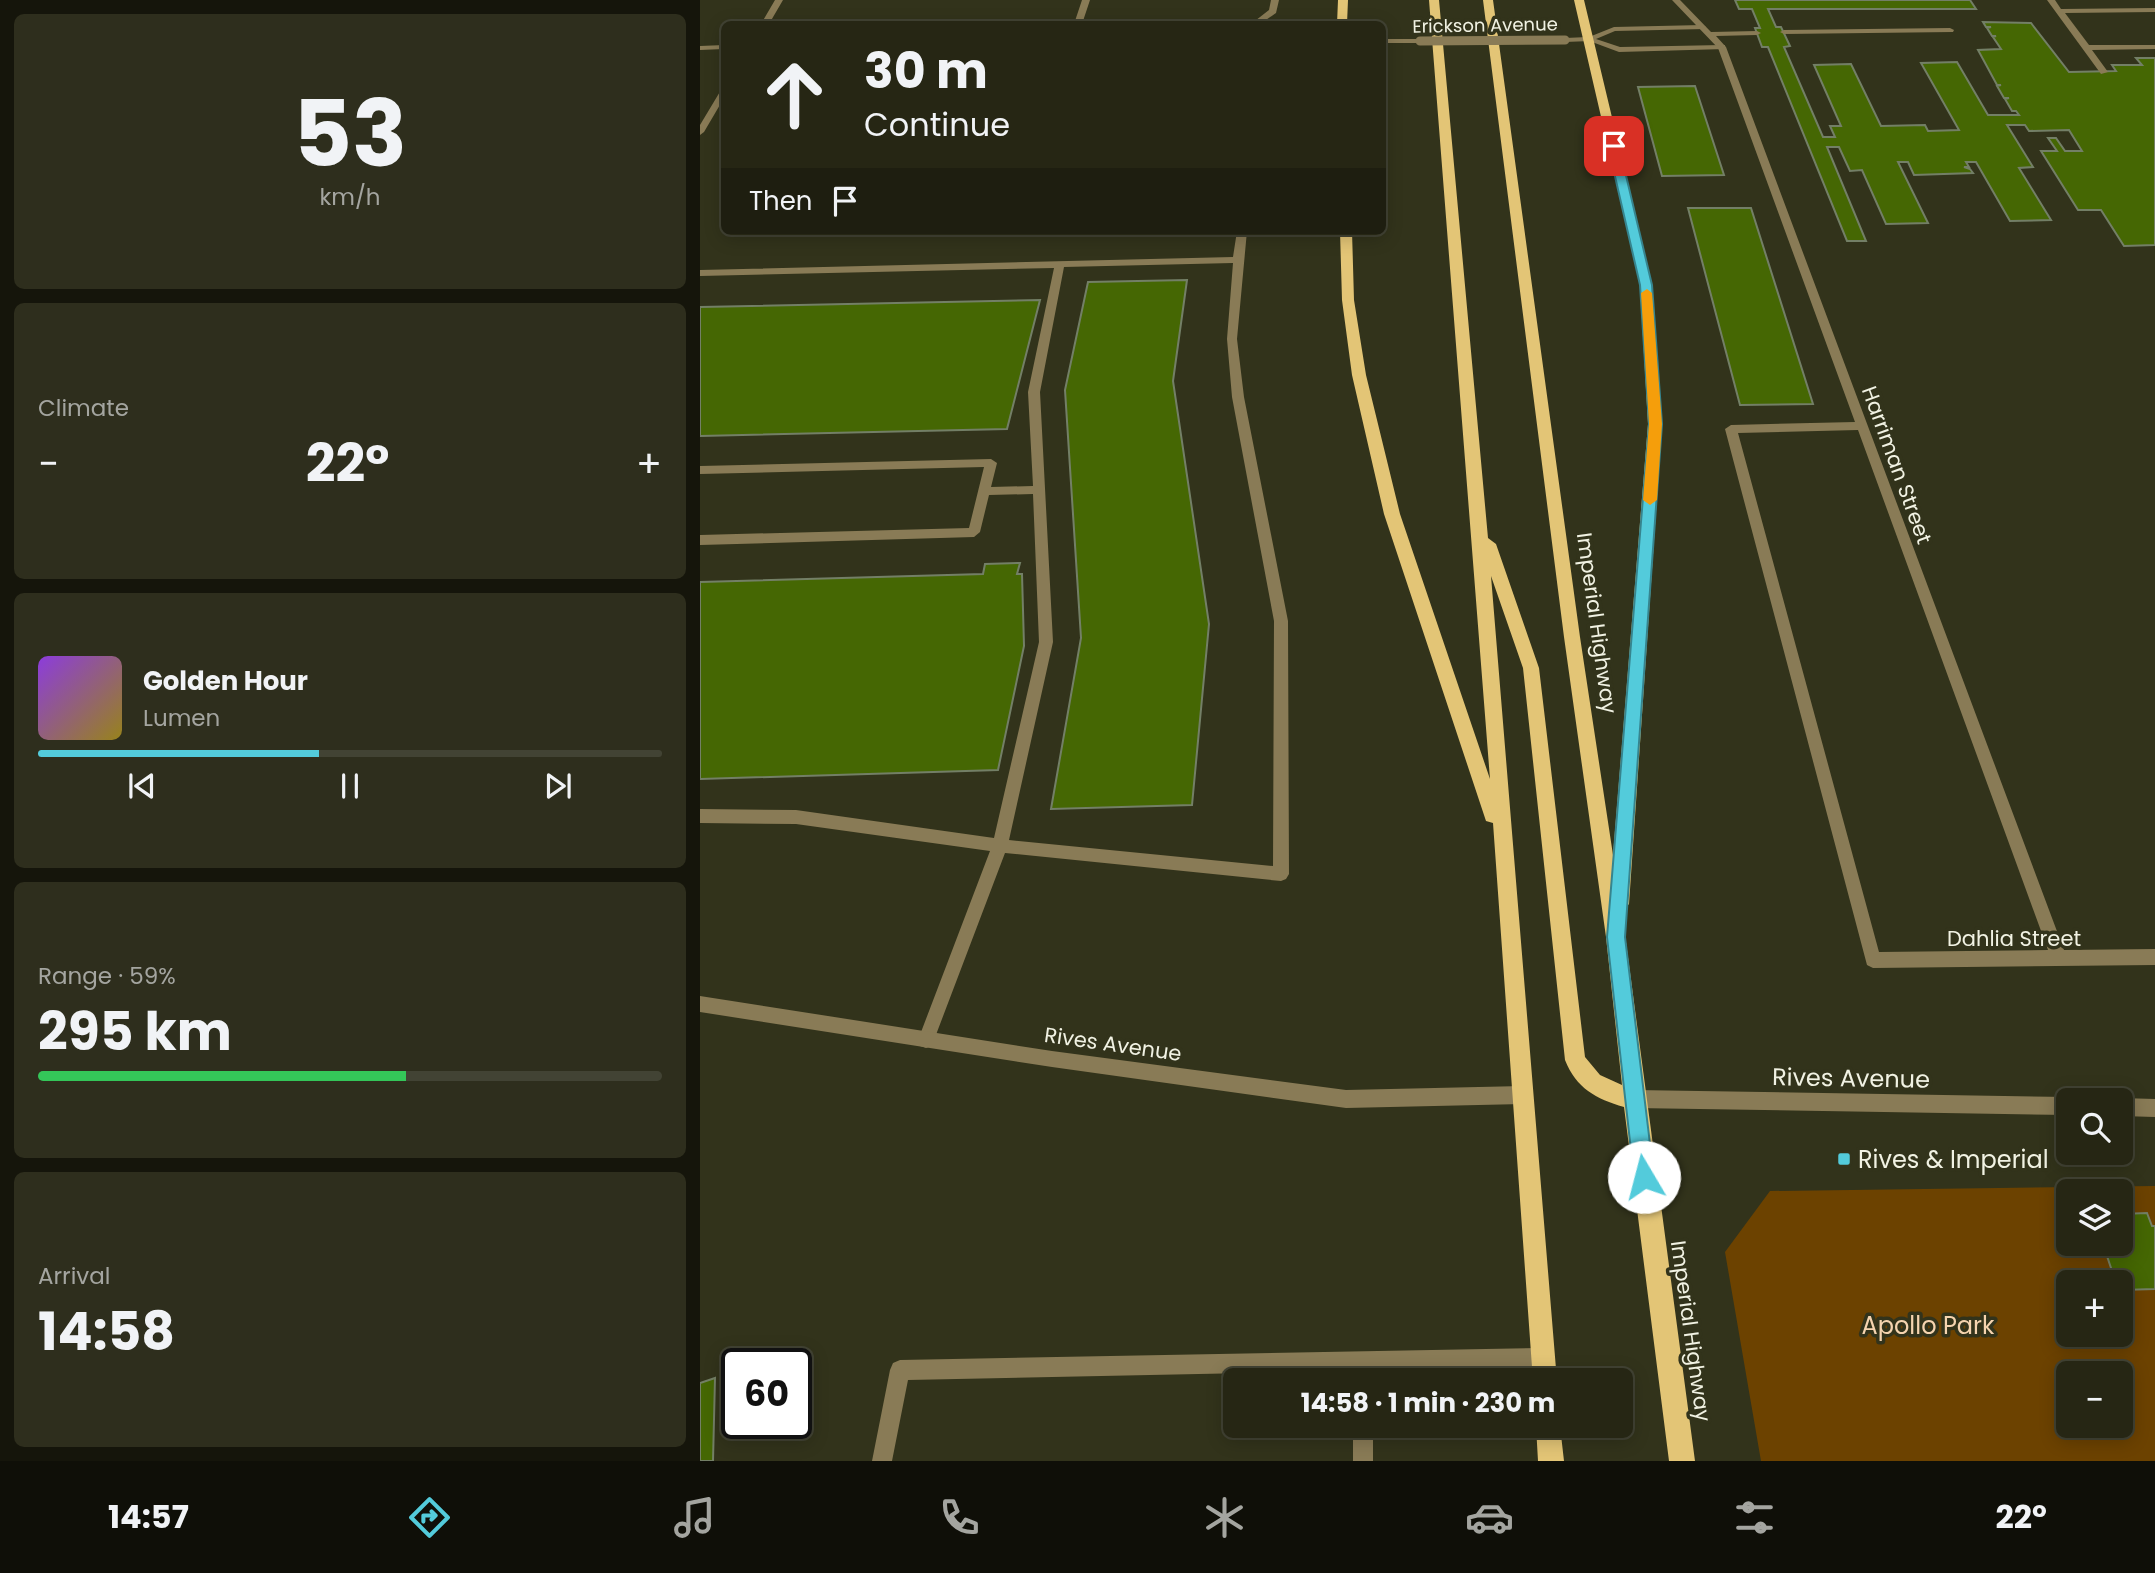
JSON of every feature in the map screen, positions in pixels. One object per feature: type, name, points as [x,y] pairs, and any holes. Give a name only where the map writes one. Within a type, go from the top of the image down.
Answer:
[{"type":"main road","points":[[1342,21],[1343,0]]},
{"type":"main road","points":[[1434,0],[1479,521],[1544,1368]]},
{"type":"main road","name":"Imperial Highway","points":[[1488,0],[1572,637],[1616,937],[1633,1099],[1682,1461]]},
{"type":"main road","points":[[1579,0],[1646,285],[1655,424],[1616,937]]},
{"type":"main road","points":[[1346,235],[1348,300],[1359,376],[1392,514],[1502,841]]},
{"type":"main road","points":[[1479,521],[1531,668],[1575,1060],[1585,1078],[1602,1090],[1633,1099]]},
{"type":"main road","points":[[1549,1438],[1551,1461]]},
{"type":"street","points":[[767,21],[779,0]]},
{"type":"street","points":[[1079,21],[1086,0]]},
{"type":"street","points":[[1259,21],[1273,11],[1275,0]]},
{"type":"street","name":"Harriman Street","points":[[1675,0],[1722,47],[2059,958]]},
{"type":"street","points":[[2051,0],[2104,72]]},
{"type":"street","points":[[2060,11],[2155,10]]},
{"type":"street","name":"Erickson Avenue","points":[[1386,41],[1588,39],[1614,29],[1757,33]]},
{"type":"street","points":[[1784,32],[1950,30]]},
{"type":"street","name":"Erickson Avenue","points":[[1588,39],[1619,50],[1722,47]]},
{"type":"street","points":[[700,48],[721,47]]},
{"type":"street","points":[[2087,48],[2155,47]]},
{"type":"street","points":[[700,132],[721,97]]},
{"type":"street","points":[[700,816],[796,817],[1000,846],[1281,874],[1280,621],[1238,397],[1232,339],[1241,235]]},
{"type":"street","points":[[700,273],[1238,260]]},
{"type":"street","points":[[926,1040],[1000,846],[1046,642],[1034,392],[1060,264]]},
{"type":"street","name":"Dahlia Street","points":[[1862,426],[1731,429],[1873,960],[2155,957]]},
{"type":"street","points":[[700,470],[991,463],[974,532],[700,540]]},
{"type":"street","points":[[984,491],[1039,490]]},
{"type":"street","name":"Rives Avenue","points":[[700,1004],[926,1040],[1346,1099],[1522,1095]]},
{"type":"street","name":"Rives Avenue","points":[[1633,1099],[2056,1106]]},
{"type":"street","points":[[2133,1107],[2155,1108]]},
{"type":"street","points":[[882,1461],[900,1370],[1223,1371]]},
{"type":"street","points":[[1363,1438],[1363,1461]]},
{"type":"green space","name":"Apollo Park","points":[[2133,1186],[2155,1186],[2155,1461],[1761,1461],[1725,1252],[1770,1191],[2056,1187],[2056,1256],[2133,1256]]},
{"type":"building","points":[[1735,0],[1970,0],[1976,9],[1768,9],[1776,27],[1781,27],[1790,46],[1784,47],[1823,137],[1835,137],[1830,126],[1841,126],[1814,65],[1851,64],[1881,126],[1925,125],[1928,131],[1959,130],[1921,63],[1957,62],[1988,115],[2019,115],[2012,111],[2005,99],[2009,98],[2004,98],[1997,86],[2001,85],[1997,85],[1978,50],[2001,49],[1993,37],[1996,36],[1992,36],[1987,28],[1991,27],[1986,27],[1983,22],[2031,23],[2069,72],[2116,71],[2112,65],[2142,65],[2136,58],[2155,58],[2155,245],[2124,246],[2101,210],[2078,210],[2041,151],[2057,151],[2048,138],[2056,138],[2065,151],[2082,151],[2069,130],[2029,131],[2025,125],[2007,125],[2033,167],[2019,168],[2051,220],[2010,221],[1976,162],[1966,162],[1969,167],[1964,167],[1973,173],[1914,175],[1908,162],[1898,162],[1928,223],[1886,224],[1862,170],[1850,171],[1839,147],[1827,147],[1866,241],[1847,241],[1768,47],[1762,47],[1755,28],[1760,28],[1752,9],[1739,9]]},
{"type":"building","points":[[1695,86],[1724,175],[1662,176],[1638,87]]},
{"type":"building","points":[[1688,208],[1751,208],[1813,404],[1740,405]]},
{"type":"building","points":[[1187,280],[1173,381],[1209,624],[1192,805],[1051,809],[1081,638],[1065,390],[1088,282]]},
{"type":"building","points":[[1040,300],[1007,429],[700,436],[700,307]]},
{"type":"building","points":[[1020,563],[1017,574],[1022,574],[1024,646],[998,770],[700,779],[700,582],[983,574],[985,564]]},
{"type":"building","points":[[2147,1213],[2152,1226],[2155,1226],[2155,1289],[2133,1290],[2133,1270],[2112,1270],[2107,1256],[2133,1256],[2133,1214]]},
{"type":"building","points":[[715,1378],[713,1461],[700,1461],[700,1383]]},
{"type":"slow traffic","points":[[1647,293],[1655,424],[1650,500]]},
{"type":"place","name":"Rives & Imperial","points":[[1844,1159]]},
{"type":"route","points":[[1614,146],[1646,285],[1655,424],[1616,937],[1644,1177]]}]
